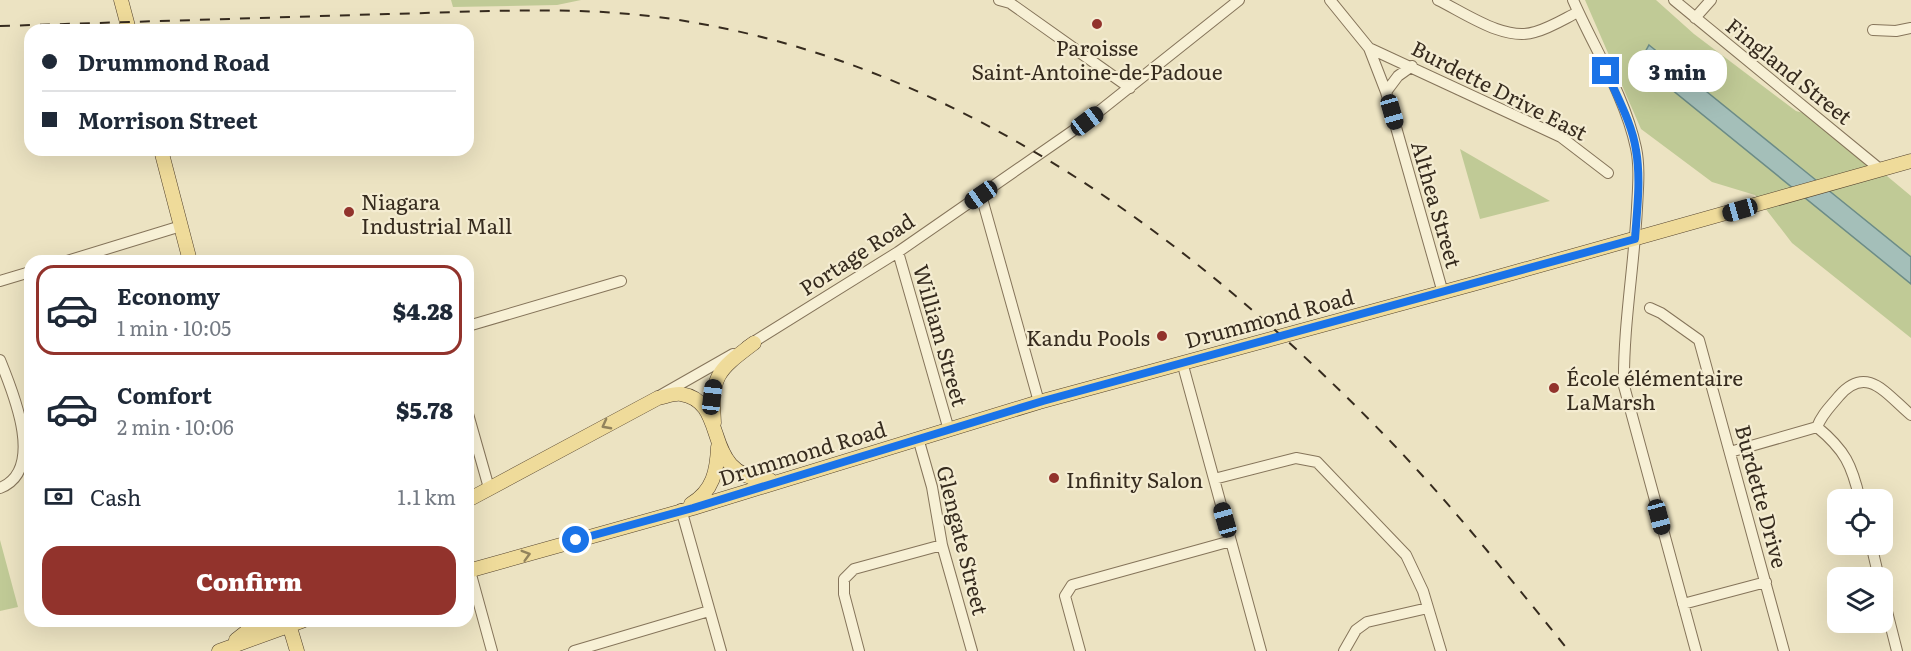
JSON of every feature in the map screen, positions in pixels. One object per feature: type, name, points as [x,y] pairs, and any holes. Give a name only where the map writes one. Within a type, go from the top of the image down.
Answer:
[{"type":"main road","points":[[121,0],[127,24]]},
{"type":"main road","points":[[163,156],[188,255]]},
{"type":"main road","name":"Drummond Road","points":[[474,570],[681,509],[693,508],[1039,402],[1443,293],[1911,162]]},
{"type":"main road","points":[[754,343],[719,372],[714,383],[712,397],[714,425],[724,458],[740,473],[749,478],[778,481]]},
{"type":"main road","points":[[658,398],[679,393],[689,397],[698,402],[714,425]]},
{"type":"main road","name":"Portage Road","points":[[474,497],[658,398]]},
{"type":"main road","points":[[681,509],[700,498],[712,484],[719,445]]},
{"type":"main road","points":[[225,648],[251,627]]},
{"type":"main road","points":[[225,648],[280,627]]},
{"type":"main road","points":[[294,627],[297,651]]},
{"type":"street","points":[[999,0],[1010,3],[1130,88]]},
{"type":"street","name":"Portage Road","points":[[658,398],[754,343],[898,252],[1130,88],[1239,0]]},
{"type":"street","name":"Althea Street","points":[[1330,0],[1369,48],[1386,92],[1443,293]]},
{"type":"street","points":[[1438,0],[1501,30],[1516,34],[1533,33],[1578,12]]},
{"type":"street","points":[[1573,0],[1624,111],[1636,149],[1638,168],[1635,239],[1623,359],[1624,387],[1696,651]]},
{"type":"street","name":"Fingland Street","points":[[1674,0],[1881,170]]},
{"type":"street","points":[[1695,18],[1711,0]]},
{"type":"street","points":[[1873,30],[1896,31],[1911,28]]},
{"type":"street","name":"Burdette Drive East","points":[[1369,48],[1561,137],[1608,173]]},
{"type":"street","points":[[1386,92],[1398,75],[1412,66]]},
{"type":"street","points":[[981,195],[1039,402]]},
{"type":"street","points":[[88,255],[181,226]]},
{"type":"street","name":"William Street","points":[[898,252],[949,430]]},
{"type":"street","points":[[0,280],[24,274]]},
{"type":"street","points":[[474,324],[621,281]]},
{"type":"street","name":"Burdette Drive","points":[[1650,308],[1661,312],[1699,340],[1785,651]]},
{"type":"street","points":[[0,360],[4,380],[24,433]]},
{"type":"street","points":[[1182,362],[1261,651]]},
{"type":"street","points":[[1817,427],[1821,416],[1850,384],[1864,380],[1875,385],[1911,415]]},
{"type":"street","points":[[1730,452],[1817,427]]},
{"type":"street","points":[[1817,427],[1837,443],[1853,469],[1858,489]]},
{"type":"street","points":[[474,435],[489,488]]},
{"type":"street","name":"Glengate Street","points":[[918,438],[932,487],[942,545],[972,651]]},
{"type":"street","points":[[1214,479],[1296,458],[1317,462],[1406,555],[1423,591],[1441,651]]},
{"type":"street","points":[[0,488],[15,479],[24,460]]},
{"type":"street","points":[[681,509],[721,651]]},
{"type":"street","points":[[1080,651],[1065,596],[1068,589],[1231,541]]},
{"type":"street","points":[[859,651],[844,594],[844,579],[854,569],[942,545]]},
{"type":"street","points":[[1683,604],[1766,582]]},
{"type":"street","points":[[474,588],[492,651]]},
{"type":"street","points":[[1344,651],[1356,630],[1367,622],[1428,608]]},
{"type":"street","points":[[574,651],[709,611]]},
{"type":"street","points":[[1892,633],[1897,651]]},
{"type":"green space","points":[[451,0],[581,0],[557,5],[453,7]]},
{"type":"green space","points":[[1585,0],[1656,0],[1694,34],[1796,111],[1815,116],[1911,196],[1911,257],[1649,45],[1639,62],[1911,283],[1911,338],[1792,243],[1755,195],[1712,182],[1641,129]]},
{"type":"green space","points":[[1460,149],[1550,201],[1480,219]]},
{"type":"green space","points":[[0,540],[18,607],[0,611]]},
{"type":"water","points":[[1649,45],[1911,257],[1911,284],[1639,63]]},
{"type":"railway","points":[[65,24],[486,11],[585,11],[650,16],[758,36],[862,69],[962,112],[1057,166],[1148,227],[1234,295],[1316,368],[1394,445],[1462,520],[1569,651]]},
{"type":"railway","points":[[0,26],[24,25]]},
{"type":"place","name":"Paroisse Saint-Antoine-de-Padoue","points":[[1097,24]]},
{"type":"place","name":"Niagara Industrial Mall","points":[[349,212]]},
{"type":"place","name":"Kandu Pools","points":[[1162,336]]},
{"type":"place","name":"École élémentaire LaMarsh","points":[[1554,388]]},
{"type":"place","name":"Infinity Salon","points":[[1054,478]]},
{"type":"route","points":[[576,540],[681,509],[693,508],[918,438],[1201,356],[1443,293],[1635,239],[1638,168],[1636,149],[1624,111],[1606,71]]}]
